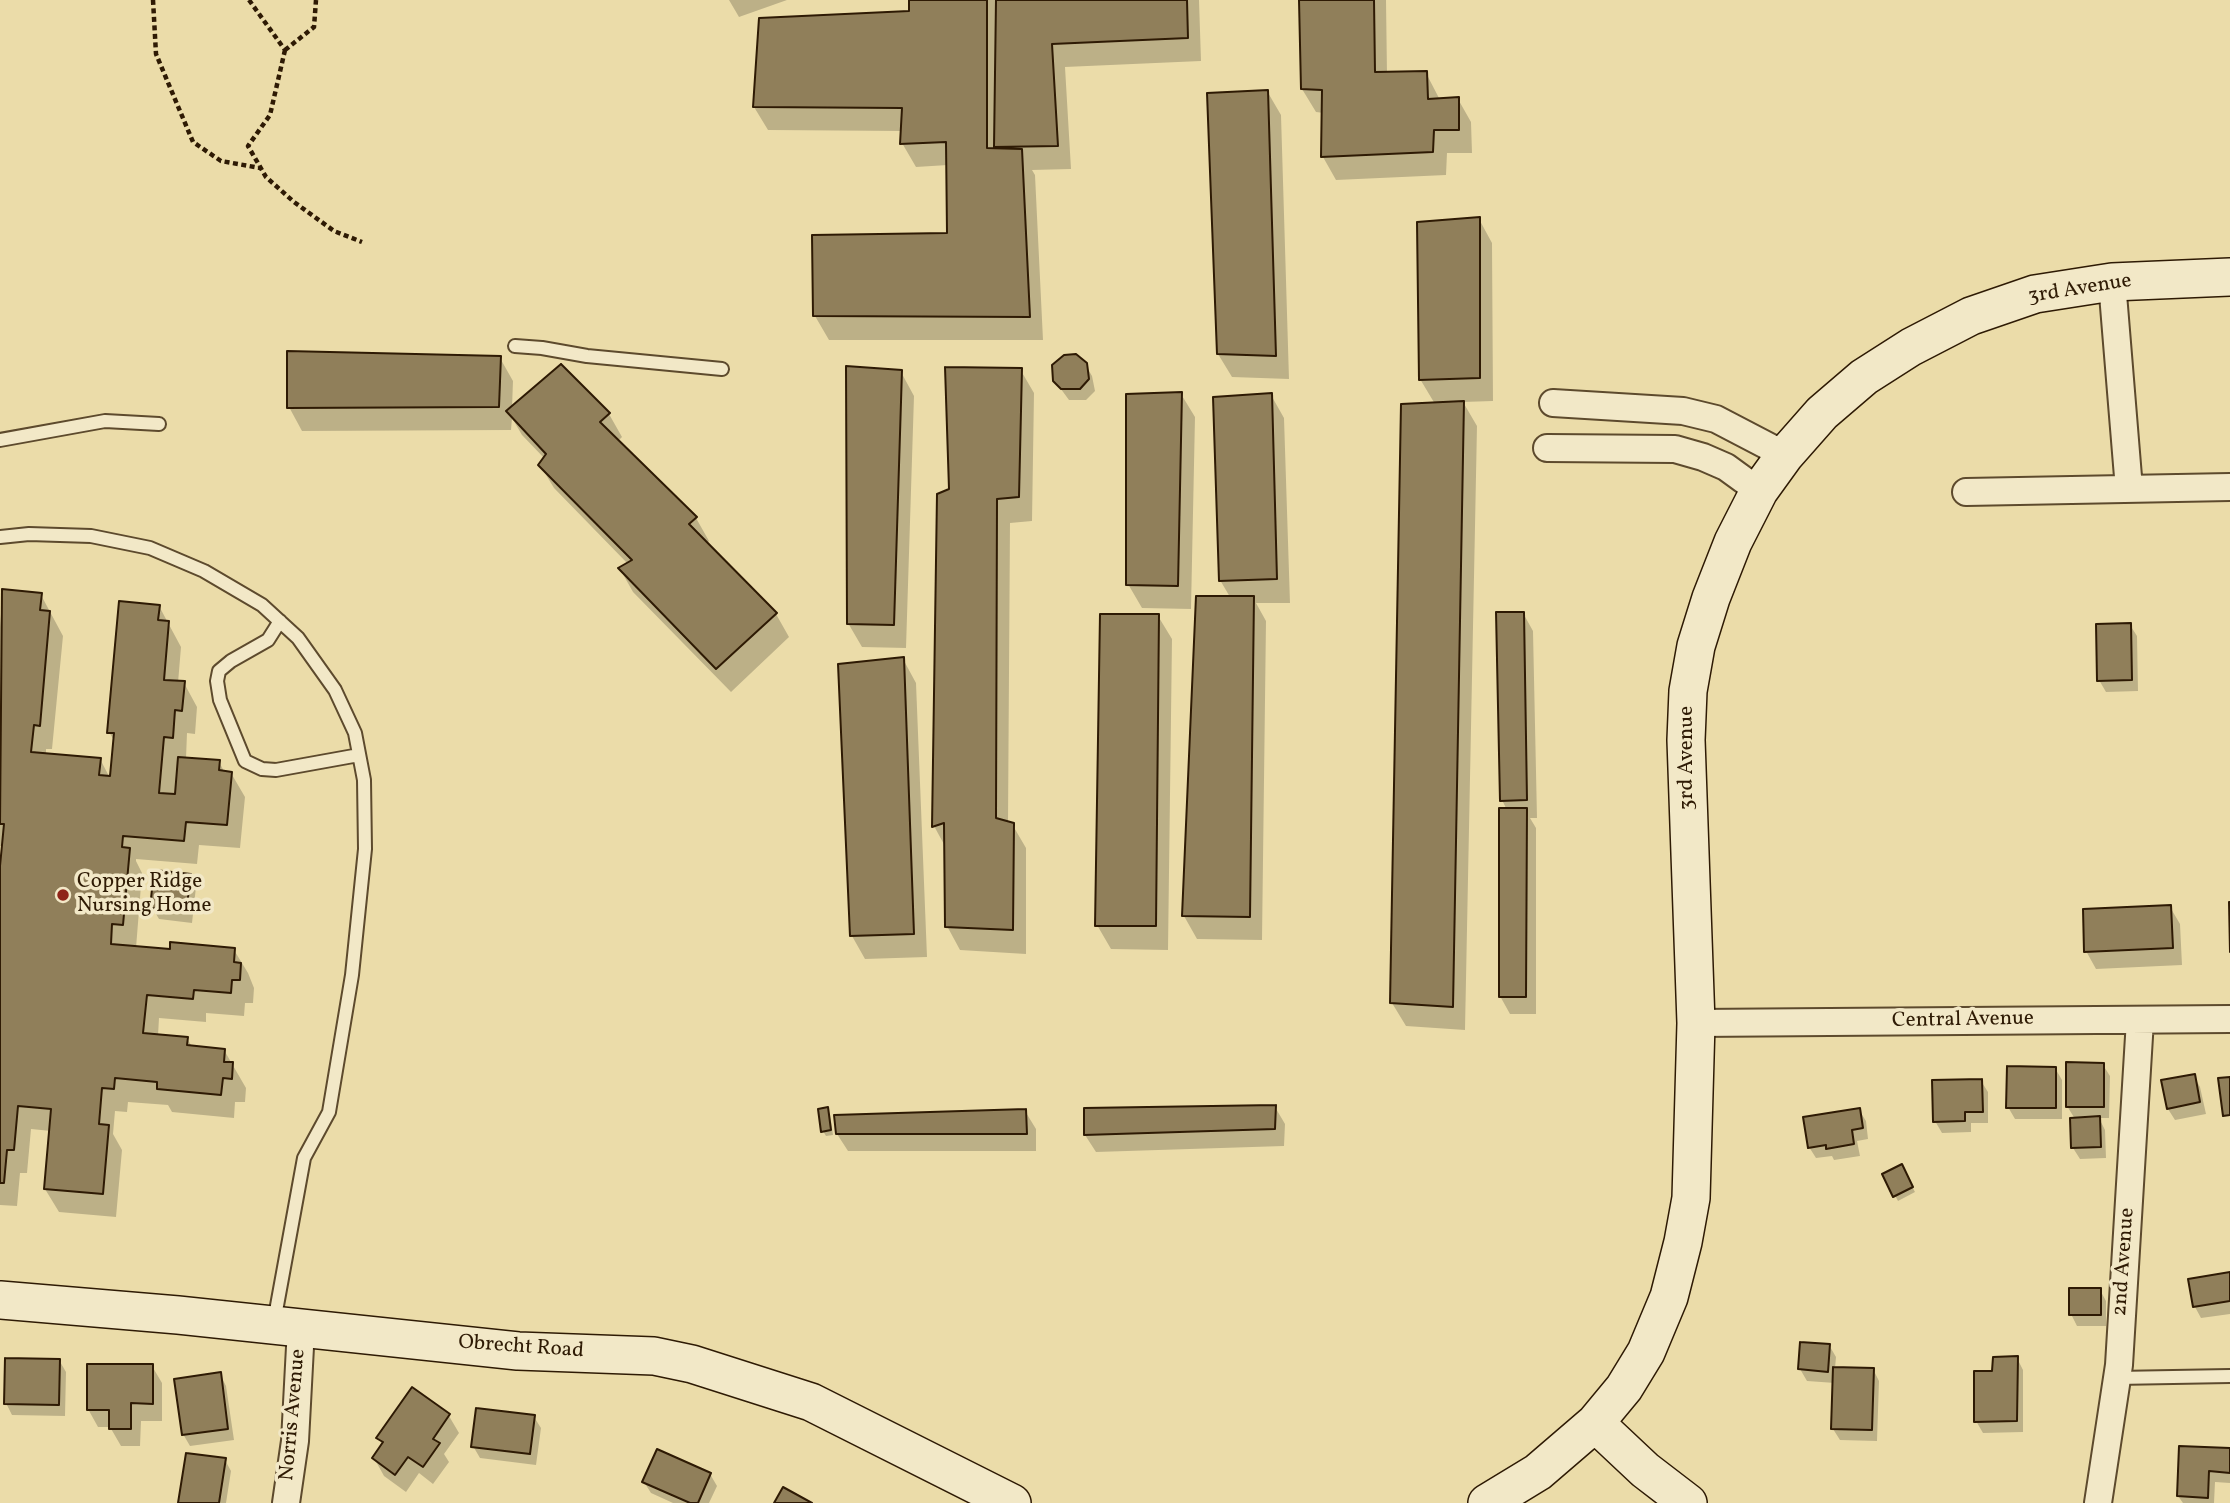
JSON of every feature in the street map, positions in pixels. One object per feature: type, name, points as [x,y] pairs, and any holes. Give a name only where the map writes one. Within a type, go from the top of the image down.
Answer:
[{"type":"street","name":"3rd Avenue","points":[[1487,1503],[1538,1472],[1595,1423],[1624,1388],[1646,1352],[1670,1297],[1691,1198],[1696,1023],[1686,740],[1688,691],[1696,646],[1711,598],[1733,542],[1759,491],[1785,455],[1822,413],[1864,377],[1911,346],[1971,316],[2035,294],[2112,282],[2230,277]]},
{"type":"street","points":[[2112,282],[2129,489]]},
{"type":"street","points":[[1553,403],[1683,411],[1716,419],[1785,455]]},
{"type":"street","points":[[1547,448],[1675,449],[1726,467],[1759,491]]},
{"type":"street","points":[[1966,492],[2230,487]]},
{"type":"street","name":"Central Avenue","points":[[1696,1023],[2230,1018]]},
{"type":"street","name":"2nd Avenue","points":[[2098,1503],[2116,1378],[2140,1020]]},
{"type":"street","name":"Obrecht Road","points":[[0,1300],[287,1326],[518,1351],[654,1356],[692,1364],[811,1402],[1012,1503]]},
{"type":"street","name":"Norris Avenue","points":[[286,1503],[295,1441],[287,1326]]},
{"type":"street","points":[[1595,1423],[1646,1470],[1688,1503]]},
{"type":"lane","points":[[515,346],[722,369]]},
{"type":"lane","points":[[0,440],[105,421],[159,424]]},
{"type":"lane","points":[[0,537],[29,534],[91,536],[150,548],[204,571],[262,605],[298,638],[335,690],[355,733],[364,780],[365,849],[352,975],[329,1112],[304,1158],[287,1326]]},
{"type":"lane","points":[[280,621],[268,640],[219,671],[217,681],[220,700],[245,761],[262,769],[276,770],[359,755]]},
{"type":"lane","points":[[2116,1378],[2230,1376]]},
{"type":"path","points":[[153,0],[156,54],[192,142],[221,161],[261,168]]},
{"type":"path","points":[[249,0],[285,50]]},
{"type":"path","points":[[316,0],[314,27],[285,50],[270,115],[248,146],[266,177],[294,202],[334,231],[362,242]]},
{"type":"building","points":[[909,0],[987,0],[987,148],[1022,149],[1030,317],[813,316],[812,235],[947,233],[946,142],[900,144],[902,108],[753,107],[759,18],[909,11]]},
{"type":"building","points":[[996,0],[1187,0],[1188,38],[1052,44],[1058,146],[994,147]]},
{"type":"building","points":[[1299,0],[1374,0],[1375,72],[1427,71],[1428,99],[1459,97],[1459,130],[1434,130],[1433,152],[1321,157],[1322,90],[1301,89]]},
{"type":"building","points":[[1268,90],[1276,356],[1217,354],[1207,93]]},
{"type":"building","points":[[1480,217],[1480,378],[1419,380],[1417,222]]},
{"type":"building","points":[[287,351],[501,356],[499,407],[287,408]]},
{"type":"building","points":[[1076,354],[1087,363],[1089,379],[1080,389],[1061,389],[1053,381],[1052,365],[1064,355]]},
{"type":"building","points":[[561,364],[610,413],[600,422],[697,517],[689,524],[777,613],[716,669],[618,568],[632,560],[538,465],[546,454],[506,411]]},
{"type":"building","points":[[846,366],[902,370],[894,625],[847,624]]},
{"type":"building","points":[[945,367],[1022,368],[1019,497],[997,499],[996,818],[1014,823],[1013,930],[945,927],[944,823],[932,827],[937,494],[949,489]]},
{"type":"building","points":[[1182,392],[1178,586],[1126,585],[1126,394]]},
{"type":"building","points":[[1272,393],[1277,579],[1219,581],[1213,397]]},
{"type":"building","points":[[1464,401],[1453,1007],[1390,1003],[1401,404]]},
{"type":"building","name":"Copper Ridge Nursing Home","points":[[2,589],[42,593],[40,610],[50,611],[40,726],[34,725],[31,752],[101,758],[99,775],[110,776],[114,733],[107,733],[119,601],[160,605],[158,620],[169,621],[164,680],[185,681],[182,711],[175,710],[173,738],[164,737],[159,793],[175,794],[178,757],[220,760],[219,770],[232,772],[227,825],[186,822],[184,841],[123,836],[122,847],[130,848],[123,925],[112,924],[111,944],[170,949],[170,942],[235,948],[234,962],[241,963],[240,980],[232,980],[231,993],[194,990],[193,999],[147,995],[143,1033],[188,1037],[187,1045],[225,1049],[224,1062],[233,1062],[232,1079],[223,1078],[221,1095],[157,1089],[157,1082],[115,1078],[114,1089],[102,1088],[99,1124],[109,1125],[103,1194],[44,1189],[51,1109],[18,1106],[14,1150],[7,1150],[4,1183],[0,1183],[0,866],[4,824],[0,824]]},
{"type":"building","points":[[1196,596],[1254,596],[1250,917],[1182,916]]},
{"type":"building","points":[[1496,612],[1524,612],[1527,800],[1500,801]]},
{"type":"building","points":[[1100,614],[1159,614],[1156,926],[1095,926]]},
{"type":"building","points":[[2131,623],[2132,680],[2097,681],[2096,624]]},
{"type":"building","points":[[904,657],[914,934],[850,936],[838,664]]},
{"type":"building","points":[[1499,808],[1527,808],[1526,997],[1499,997]]},
{"type":"building","points":[[154,870],[191,874],[186,912],[150,908]]},
{"type":"building","points":[[2171,905],[2173,948],[2084,952],[2083,909]]},
{"type":"building","points":[[2066,1062],[2104,1063],[2104,1107],[2066,1107]]},
{"type":"building","points":[[2007,1066],[2056,1067],[2056,1108],[2006,1108]]},
{"type":"building","points":[[2195,1074],[2200,1102],[2167,1109],[2161,1080]]},
{"type":"building","points":[[2230,1077],[2230,1115],[2223,1116],[2218,1078]]},
{"type":"building","points":[[1982,1079],[1983,1112],[1965,1112],[1965,1121],[1933,1122],[1932,1080]]},
{"type":"building","points":[[1276,1105],[1275,1129],[1084,1135],[1084,1108]]},
{"type":"building","points":[[828,1107],[831,1130],[821,1132],[818,1109]]},
{"type":"building","points":[[1860,1108],[1863,1128],[1852,1130],[1854,1144],[1826,1149],[1826,1145],[1808,1148],[1803,1117]]},
{"type":"building","points":[[1026,1109],[1027,1134],[836,1134],[834,1115]]},
{"type":"building","points":[[2100,1116],[2101,1147],[2071,1148],[2070,1118]]},
{"type":"building","points":[[1902,1164],[1913,1187],[1893,1197],[1882,1174]]},
{"type":"building","points":[[2230,1272],[2230,1301],[2193,1307],[2188,1279]]},
{"type":"building","points":[[2069,1288],[2101,1288],[2101,1315],[2069,1315]]},
{"type":"building","points":[[1800,1342],[1830,1344],[1828,1372],[1798,1369]]},
{"type":"building","points":[[2018,1356],[2017,1421],[1974,1422],[1974,1371],[1992,1371],[1993,1357]]},
{"type":"building","points":[[5,1358],[60,1359],[59,1405],[4,1404]]},
{"type":"building","points":[[87,1364],[153,1364],[153,1404],[131,1403],[131,1429],[109,1429],[109,1410],[87,1410]]},
{"type":"building","points":[[1833,1367],[1874,1368],[1872,1430],[1831,1429]]},
{"type":"building","points":[[221,1372],[228,1429],[182,1435],[174,1379]]},
{"type":"building","points":[[412,1387],[450,1414],[433,1439],[440,1443],[423,1467],[408,1457],[395,1475],[372,1458],[383,1442],[376,1438]]},
{"type":"building","points":[[476,1408],[535,1415],[530,1454],[471,1447]]},
{"type":"building","points":[[2179,1446],[2230,1448],[2230,1473],[2209,1471],[2208,1498],[2177,1496]]},
{"type":"building","points":[[657,1449],[711,1473],[698,1503],[690,1503],[642,1482]]},
{"type":"building","points":[[186,1453],[226,1458],[219,1503],[178,1503]]},
{"type":"building","points":[[783,1487],[812,1503],[774,1503]]},
{"type":"place","name":"Copper Ridge Nursing Home","points":[[63,895]]}]
